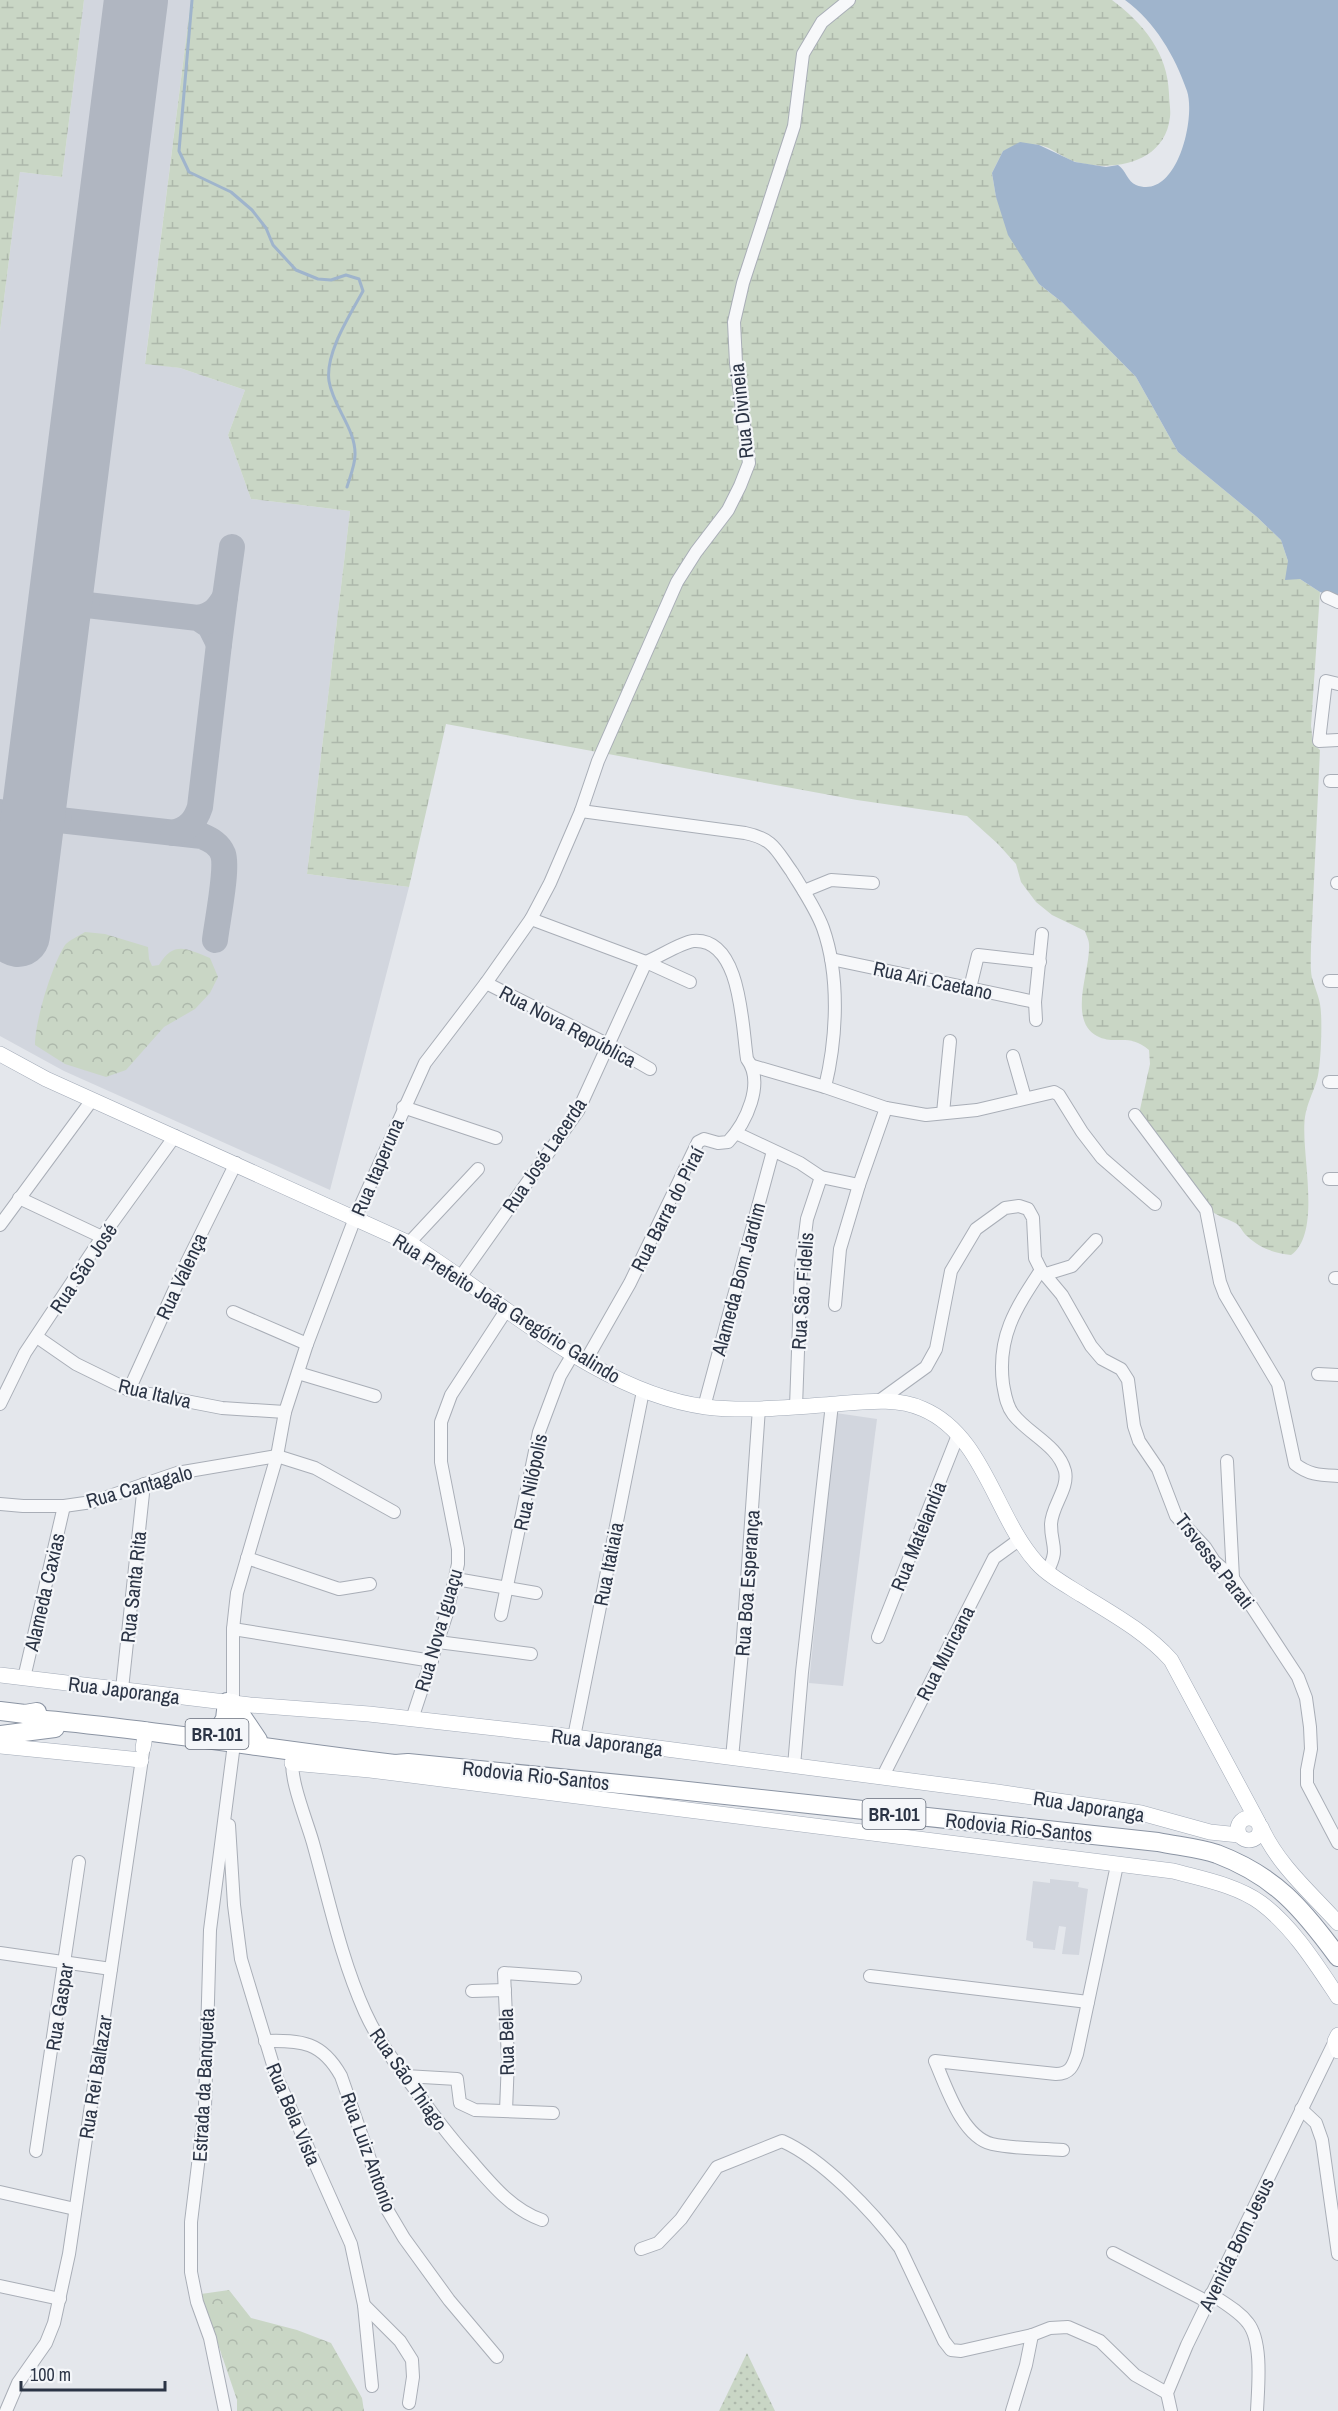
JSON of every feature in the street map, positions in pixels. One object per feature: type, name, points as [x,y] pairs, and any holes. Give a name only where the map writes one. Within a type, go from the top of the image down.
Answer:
[{"type":"highway","points":[[216,1734],[225,1719],[239,1708],[257,1744]]},
{"type":"highway","name":"Rodovia Rio-Santos","points":[[0,1711],[25,1714],[36,1719],[116,1726],[144,1745],[233,1749],[257,1744],[396,1757],[408,1763]]},
{"type":"highway","name":"Rodovia Rio-Santos","points":[[25,1714],[40,1711],[216,1734],[257,1744],[294,1758],[408,1763],[1158,1842],[1216,1854],[1284,1891],[1311,1919],[1338,1957]]},
{"type":"highway","points":[[0,1735],[92,1724]]},
{"type":"main road","name":"Rua Prefeito João Gregório Galindo","points":[[4,1058],[409,1243],[461,1276],[579,1358],[643,1391],[704,1407],[796,1407],[879,1401],[920,1408],[944,1421],[958,1435],[973,1456],[1020,1539],[1037,1563],[1047,1572],[1152,1640],[1171,1660],[1246,1800],[1248,1828]]},
{"type":"main road","name":"Rua Japoranga","points":[[0,1675],[122,1689],[239,1708],[412,1719],[574,1737],[1141,1813],[1210,1832],[1248,1828]]},
{"type":"main road","points":[[0,1746],[144,1745]]},
{"type":"main road","points":[[294,1758],[370,1770],[1173,1871],[1221,1884],[1260,1903],[1288,1929],[1338,1996]]},
{"type":"main road","points":[[1248,1828],[1338,1923]]},
{"type":"street","name":"Rua Divineia","points":[[581,811],[603,750],[677,582],[696,552],[728,510],[749,463],[736,363],[734,322],[750,261],[794,126],[803,54],[822,22],[849,0]]},
{"type":"street","points":[[1332,682],[1319,741],[1338,740]]},
{"type":"street","points":[[581,811],[756,835],[771,842],[804,891],[823,927],[831,959],[834,1000],[833,1044],[825,1087]]},
{"type":"street","name":"Rua Itaperuna","points":[[239,1708],[233,1629],[237,1593],[277,1456],[285,1412],[307,1344],[355,1218],[424,1063],[486,984],[531,920],[550,884],[581,811]]},
{"type":"street","points":[[804,891],[831,880],[873,884]]},
{"type":"street","points":[[531,920],[646,962],[690,982]]},
{"type":"street","points":[[1036,1020],[1035,1002],[1042,934]]},
{"type":"street","points":[[646,962],[694,941],[711,945],[724,957],[734,973],[747,1059],[753,1066],[908,1113],[977,1110],[1046,1092],[1054,1092],[1059,1095],[1082,1132],[1102,1158],[1155,1204]]},
{"type":"street","points":[[970,988],[978,955],[1040,962]]},
{"type":"street","name":"Rua Ari Caetano","points":[[831,959],[1035,1002]]},
{"type":"street","name":"Rua José Lacerda","points":[[461,1276],[578,1111],[646,962]]},
{"type":"street","name":"Rua Nova República","points":[[486,984],[607,1044],[650,1069]]},
{"type":"street","points":[[943,1113],[951,1041]]},
{"type":"street","points":[[1013,1056],[1025,1098]]},
{"type":"street","points":[[753,1066],[754,1084],[751,1101],[736,1133],[800,1163],[821,1177],[859,1185]]},
{"type":"street","points":[[0,1225],[92,1100]]},
{"type":"street","points":[[403,1107],[496,1138]]},
{"type":"street","points":[[835,1305],[840,1249],[886,1108]]},
{"type":"street","points":[[1135,1115],[1206,1210],[1220,1281],[1225,1294],[1278,1384],[1295,1464],[1305,1472],[1338,1476]]},
{"type":"street","name":"Rua Barra do Piraí","points":[[579,1358],[630,1283],[698,1142],[704,1138],[718,1143],[728,1142],[736,1133]]},
{"type":"street","name":"Rua São José","points":[[0,1404],[25,1353],[102,1237],[175,1136]]},
{"type":"street","name":"Alameda Bom Jardim","points":[[704,1407],[773,1151]]},
{"type":"street","name":"Rua Valença","points":[[129,1390],[187,1262],[236,1164]]},
{"type":"street","points":[[409,1243],[478,1169]]},
{"type":"street","name":"Rua São Fidelis","points":[[796,1407],[801,1267],[807,1219],[821,1177]]},
{"type":"street","points":[[19,1198],[102,1237]]},
{"type":"street","name":"Trsvessa Parati","points":[[879,1401],[926,1367],[936,1349],[951,1271],[976,1229],[1005,1208],[1019,1206],[1028,1209],[1033,1218],[1035,1258],[1062,1295],[1091,1346],[1102,1359],[1121,1369],[1128,1380],[1134,1426],[1139,1441],[1158,1469],[1176,1515],[1205,1547],[1214,1561],[1233,1578],[1298,1677],[1306,1698],[1310,1727],[1311,1749],[1306,1770],[1307,1784],[1338,1843]]},
{"type":"street","points":[[1047,1572],[1056,1553],[1052,1524],[1054,1508],[1064,1486],[1065,1474],[1061,1460],[1013,1414],[1005,1399],[1002,1352],[1009,1323],[1017,1306],[1044,1272],[1072,1266],[1096,1240]]},
{"type":"street","name":"Rua Nova Iguaçu","points":[[412,1719],[456,1579],[458,1549],[441,1462],[441,1422],[451,1395],[485,1339],[507,1309]]},
{"type":"street","points":[[233,1312],[307,1344]]},
{"type":"street","name":"Rua Italva","points":[[37,1337],[76,1364],[129,1390],[222,1408],[285,1412]]},
{"type":"street","name":"Rua Nilópolis","points":[[501,1616],[539,1432],[560,1377],[579,1358]]},
{"type":"street","points":[[298,1373],[375,1396]]},
{"type":"street","points":[[1318,1374],[1338,1374]]},
{"type":"street","name":"Rua Itatiaia","points":[[574,1737],[643,1391]]},
{"type":"street","points":[[794,1766],[802,1672],[832,1404]]},
{"type":"street","name":"Rua Boa Esperança","points":[[732,1758],[743,1641],[759,1408]]},
{"type":"street","name":"Rua Matelandia","points":[[878,1637],[958,1435]]},
{"type":"street","points":[[277,1456],[315,1468],[393,1512]]},
{"type":"street","name":"Rua Cantagalo","points":[[0,1504],[64,1506],[92,1502],[177,1473],[277,1456]]},
{"type":"street","points":[[1227,1461],[1233,1578]]},
{"type":"street","name":"Rua Santa Rita","points":[[122,1689],[144,1484]]},
{"type":"street","name":"Alameda Caxias","points":[[24,1678],[64,1506]]},
{"type":"street","name":"Rua Muricana","points":[[882,1778],[994,1558],[1020,1539]]},
{"type":"street","points":[[247,1558],[339,1588],[370,1584]]},
{"type":"street","points":[[456,1579],[536,1593]]},
{"type":"street","points":[[233,1629],[432,1661]]},
{"type":"street","points":[[438,1642],[531,1654]]},
{"type":"street","name":"Rua Rei Baltazar","points":[[6,2411],[24,2373],[46,2343],[60,2299],[69,2254],[144,1745]]},
{"type":"street","name":"Estrada da Banqueta","points":[[225,2411],[210,2337],[197,2302],[191,2272],[191,2222],[205,2107],[210,1930],[233,1749]]},
{"type":"street","name":"Rua São Thiago","points":[[294,1758],[298,1798],[308,1824],[348,1969],[365,2013],[380,2041],[448,2135],[482,2174],[511,2203],[526,2214],[542,2220]]},
{"type":"street","name":"Rua Bela Vista","points":[[227,1802],[234,1905],[241,1959],[277,2078],[351,2244],[364,2305],[372,2386]]},
{"type":"street","name":"Rua Gaspar","points":[[36,2151],[80,1862]]},
{"type":"street","points":[[1063,2150],[990,2144],[971,2132],[950,2096],[935,2061],[1064,2074],[1074,2065],[1117,1865]]},
{"type":"street","points":[[0,1953],[111,1969]]},
{"type":"street","name":"Rua Bela","points":[[506,2111],[508,2059],[504,1973],[575,1978]]},
{"type":"street","points":[[870,1976],[1088,2002]]},
{"type":"street","points":[[472,1991],[505,1990]]},
{"type":"street","name":"Avenida Bom Jesus","points":[[1167,2393],[1209,2298],[1337,2039]]},
{"type":"street","name":"Rua Luiz Antonio","points":[[265,2041],[296,2040],[314,2047],[332,2060],[342,2076],[388,2211],[404,2238],[449,2300],[497,2356]]},
{"type":"street","name":"Avenida Bom Jesus","points":[[1315,2080],[1329,2064],[1338,2058]]},
{"type":"street","points":[[405,2076],[457,2079],[460,2103],[475,2110],[553,2113]]},
{"type":"street","points":[[1301,2109],[1316,2123],[1322,2140],[1338,2253]]},
{"type":"street","points":[[641,2249],[658,2242],[681,2219],[717,2167],[782,2141],[808,2155],[827,2171],[890,2234],[900,2248],[944,2341],[951,2350],[961,2351],[1032,2335],[1050,2328],[1068,2326],[1100,2341],[1134,2376],[1167,2393],[1171,2411]]},
{"type":"street","points":[[0,2192],[75,2209]]},
{"type":"street","points":[[1113,2253],[1238,2313],[1250,2324],[1256,2348],[1257,2411]]},
{"type":"street","points":[[0,2286],[60,2299]]},
{"type":"street","points":[[364,2305],[400,2341],[412,2360],[413,2377],[409,2403]]},
{"type":"street","points":[[1012,2411],[1026,2365],[1032,2335]]},
{"type":"shaded area","points":[[84,0],[191,0],[145,363],[180,368],[245,390],[228,435],[251,499],[350,511],[307,874],[409,887],[330,1190],[64,1071],[0,1036],[0,331],[20,172],[62,177]]},
{"type":"shaded area","points":[[836,1413],[877,1419],[843,1686],[809,1683]]},
{"type":"shaded area","points":[[1050,1879],[1079,1882],[1078,1887],[1088,1889],[1079,1955],[1062,1954],[1066,1927],[1059,1926],[1055,1950],[1033,1948],[1033,1942],[1026,1940],[1033,1881],[1050,1883]]},
{"type":"green space","points":[[0,0],[84,0],[62,177],[20,172],[0,331]]},
{"type":"green space","points":[[191,0],[1112,0],[1143,29],[1159,52],[1168,79],[1170,117],[1166,133],[1159,145],[1148,154],[1135,160],[1106,166],[1076,162],[1044,146],[1026,146],[1003,151],[992,173],[996,197],[1039,284],[1063,303],[1136,377],[1178,452],[1257,517],[1281,540],[1288,561],[1300,579],[1320,592],[1311,726],[1313,743],[1320,750],[1311,962],[1312,978],[1321,1009],[1321,1049],[1318,1077],[1305,1117],[1308,1190],[1306,1229],[1301,1244],[1291,1255],[1262,1247],[1246,1235],[1237,1224],[1211,1211],[1139,1114],[1150,1064],[1149,1050],[1128,1040],[1104,1039],[1088,1028],[1083,1018],[1082,1006],[1089,954],[1089,942],[1085,931],[1052,915],[1036,902],[1021,882],[1016,864],[967,816],[857,800],[446,724],[409,887],[307,874],[350,511],[251,499],[228,435],[245,390],[180,368],[145,364]]},
{"type":"green space","points":[[85,932],[105,934],[148,947],[152,966],[159,965],[170,952],[176,949],[194,952],[210,958],[218,977],[210,993],[195,1009],[164,1027],[126,1070],[106,1077],[65,1064],[35,1045],[41,1008],[60,954],[65,945]]},
{"type":"green space","points":[[229,2290],[251,2318],[297,2330],[331,2343],[362,2398],[364,2411],[237,2411],[237,2400],[201,2294]]},
{"type":"green space","points":[[747,2353],[775,2411],[719,2411]]},
{"type":"water","points":[[1125,0],[1338,0],[1338,599],[1320,592],[1300,579],[1285,580],[1288,561],[1281,540],[1257,517],[1178,452],[1136,377],[1063,303],[1039,284],[1008,235],[996,197],[992,173],[1003,151],[1020,142],[1039,145],[1075,162],[1106,167],[1118,165],[1136,185],[1150,187],[1163,181],[1173,169],[1186,137],[1189,119],[1187,91],[1170,53],[1155,29]]},
{"type":"waterway","points":[[192,0],[179,151],[189,172],[231,192],[252,210],[266,228],[273,245],[296,270],[318,279],[331,280],[346,275],[359,279],[363,291],[340,334],[329,370],[331,391],[354,445],[354,463],[347,487]]},
{"type":"taxiway","points":[[225,597],[232,547]]},
{"type":"taxiway","points":[[57,631],[68,613],[87,605],[69,592],[64,574]]},
{"type":"taxiway","points":[[87,605],[198,618],[210,626],[219,644],[225,597],[214,611],[198,618]]},
{"type":"taxiway","points":[[173,833],[190,824],[200,807],[219,644]]},
{"type":"taxiway","points":[[30,843],[40,827],[48,822],[59,820],[44,809],[37,791]]},
{"type":"taxiway","points":[[0,812],[13,815],[21,822],[27,831],[30,843]]},
{"type":"taxiway","points":[[59,820],[202,836],[214,843],[223,854],[224,861],[215,940]]},
{"type":"runway","points":[[18,935],[136,0]]}]
